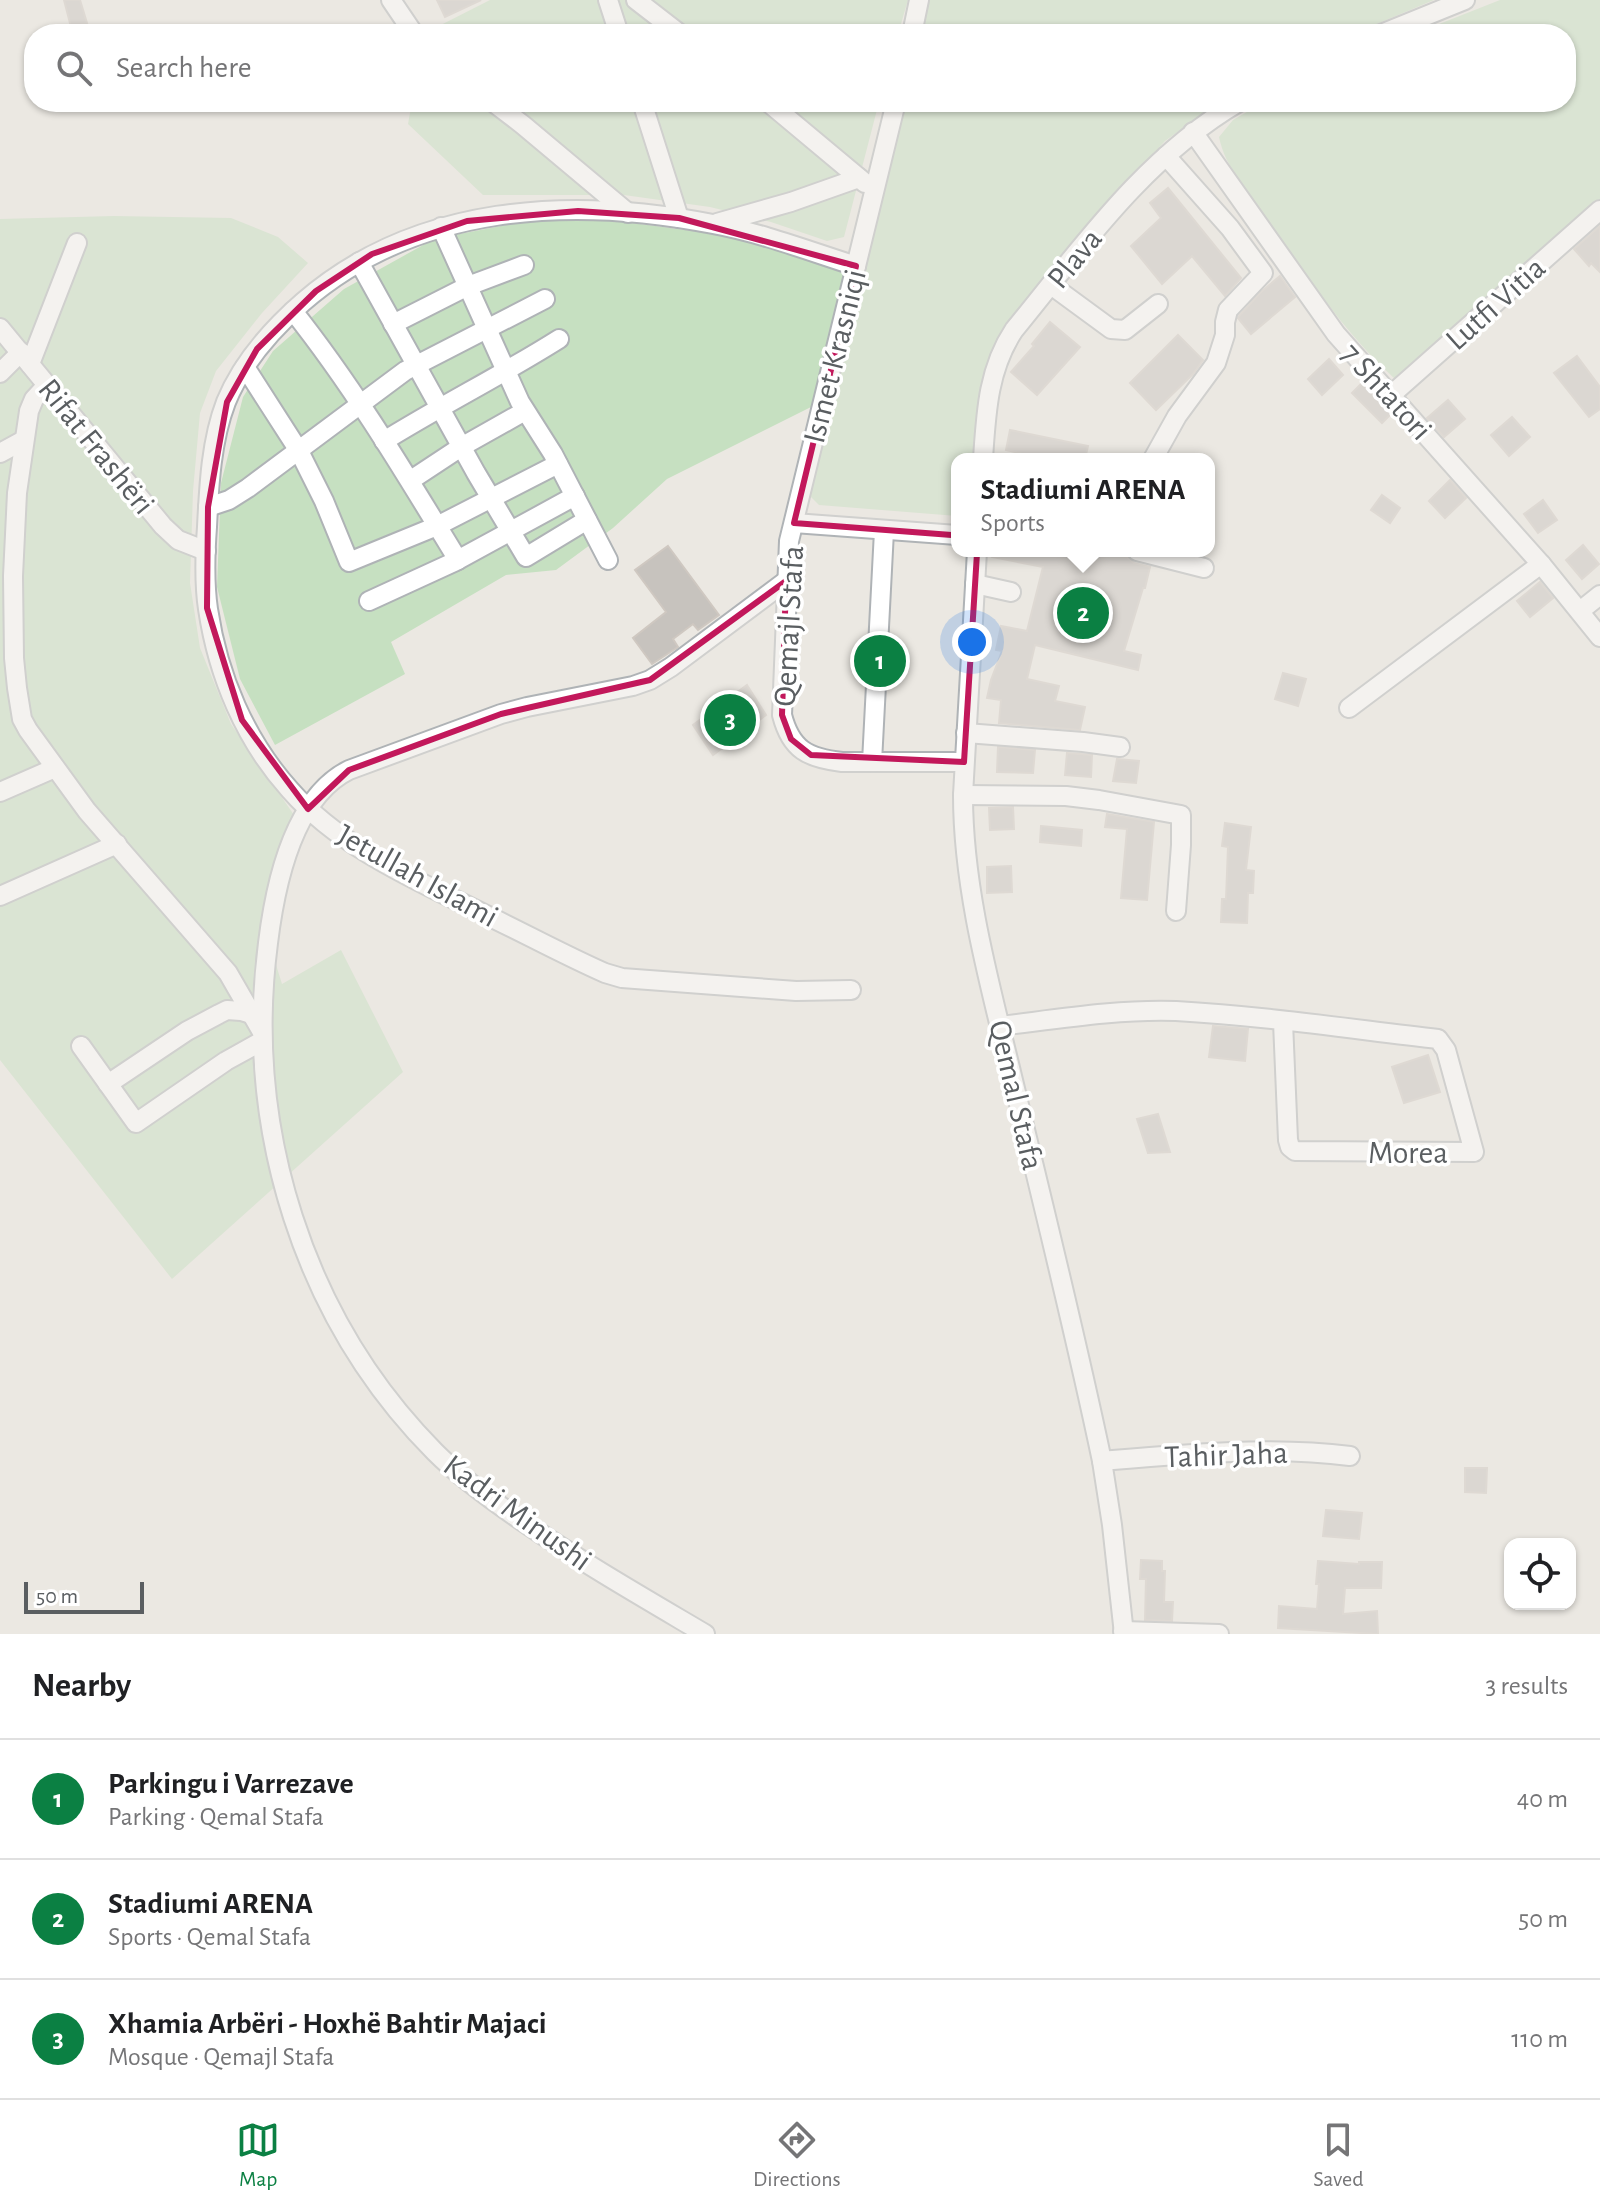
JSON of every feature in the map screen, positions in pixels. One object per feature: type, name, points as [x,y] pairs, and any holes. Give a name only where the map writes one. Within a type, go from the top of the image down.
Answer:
[{"type":"street","points":[[391,0],[407,24]]},
{"type":"street","points":[[608,0],[616,24]]},
{"type":"street","points":[[636,0],[667,24]]},
{"type":"street","points":[[914,24],[919,0]]},
{"type":"street","points":[[1406,24],[1465,0]]},
{"type":"street","points":[[506,112],[628,213]]},
{"type":"street","points":[[645,112],[679,218]]},
{"type":"street","points":[[780,112],[875,193]]},
{"type":"street","name":"Ismet Krasniqi","points":[[794,523],[894,112]]},
{"type":"street","name":"Plava","points":[[984,453],[988,402],[998,358],[1014,330],[1111,213],[1166,156],[1193,132],[1224,112]]},
{"type":"street","name":"7 Shtatori","points":[[1193,132],[1336,334],[1541,564],[1600,637]]},
{"type":"street","points":[[1156,453],[1177,416],[1216,363],[1225,335],[1228,310],[1263,273],[1230,228],[1166,156]]},
{"type":"street","points":[[713,224],[791,202],[859,178]]},
{"type":"street","name":"Lutfi Vitia","points":[[1390,396],[1600,210]]},
{"type":"street","name":"Jetullah Islami","points":[[851,990],[796,991],[622,978],[605,973],[428,886],[356,845],[308,809],[283,782],[242,720],[228,688],[207,608],[206,551],[215,446],[221,419],[245,367],[257,349],[316,291],[359,262],[402,241],[441,227],[500,215],[536,212],[628,213],[679,218],[746,231],[856,266]]},
{"type":"street","points":[[441,227],[525,411],[558,464],[608,560]]},
{"type":"street","points":[[0,373],[25,358],[77,243]]},
{"type":"street","points":[[1259,267],[1276,252]]},
{"type":"street","points":[[359,262],[526,557],[587,520]]},
{"type":"street","points":[[393,324],[468,286],[524,265]]},
{"type":"street","points":[[1051,285],[1111,329],[1120,331],[1158,304]]},
{"type":"street","points":[[208,507],[229,500],[416,365],[545,299]]},
{"type":"street","points":[[293,311],[328,355],[411,480],[458,560]]},
{"type":"street","name":"Rifat Frashëri","points":[[0,328],[163,526],[190,547],[206,551]]},
{"type":"street","points":[[384,441],[559,339]]},
{"type":"street","points":[[245,367],[299,451],[349,562],[437,526],[558,464]]},
{"type":"street","points":[[46,386],[34,399],[29,411],[24,440],[14,535],[14,658],[9,692],[28,730],[87,811],[228,973],[262,1036],[136,1123],[81,1046]]},
{"type":"street","points":[[411,480],[525,411]]},
{"type":"street","points":[[0,453],[24,440]]},
{"type":"street","points":[[369,601],[458,560],[575,496]]},
{"type":"street","points":[[794,523],[951,535]]},
{"type":"street","name":"Qemajl Stafa","points":[[794,523],[789,541],[786,581],[782,702],[785,727],[791,739],[799,749],[811,755],[842,762],[964,762]]},
{"type":"street","points":[[872,762],[884,531]]},
{"type":"street","name":"Qemal Stafa","points":[[977,557],[963,795],[970,889],[1102,1461],[1124,1632]]},
{"type":"street","points":[[1161,557],[1204,568]]},
{"type":"street","points":[[1349,708],[1541,564]]},
{"type":"street","name":"Kadri Minushi","points":[[705,1634],[554,1543],[505,1509],[436,1453],[380,1388],[351,1347],[312,1271],[294,1221],[273,1142],[262,1036],[266,956],[270,921],[286,860],[308,809],[320,791],[336,776],[514,711],[650,680],[786,581]]},
{"type":"street","points":[[975,584],[1011,592]]},
{"type":"street","points":[[1580,611],[1600,595]]},
{"type":"street","points":[[0,644],[14,658]]},
{"type":"street","points":[[966,733],[1120,747]]},
{"type":"street","points":[[0,792],[55,768]]},
{"type":"street","points":[[963,795],[1066,796],[1181,815],[1176,911]]},
{"type":"street","points":[[0,896],[117,844]]},
{"type":"street","points":[[108,1084],[187,1031],[227,1010],[251,1014]]},
{"type":"street","name":"Morea","points":[[1000,1026],[1083,1016],[1176,1011],[1283,1022],[1438,1039],[1451,1064],[1474,1152],[1295,1151],[1288,1140],[1283,1022]]},
{"type":"street","name":"Tahir Jaha","points":[[1102,1461],[1293,1451],[1350,1456]]},
{"type":"street","points":[[1124,1632],[1219,1634]]},
{"type":"highlighted area","points":[[578,211],[679,218],[856,266],[794,523],[978,537],[964,762],[811,755],[791,739],[782,715],[786,581],[650,680],[501,714],[349,770],[308,809],[242,720],[207,608],[208,507],[227,402],[257,349],[316,291],[372,254],[467,221]]},
{"type":"green space","points":[[490,0],[908,0],[901,24],[443,24]]},
{"type":"green space","points":[[925,0],[1434,0],[1377,24],[919,24]]},
{"type":"green space","points":[[1500,0],[1600,0],[1600,201],[1497,295],[1395,379],[1359,342],[1310,281],[1238,179],[1226,159],[1219,137],[1233,120],[1247,112],[1576,112],[1576,24],[1439,24]]},
{"type":"green space","points":[[410,112],[876,112],[844,237],[827,241],[771,222],[710,207],[624,195],[483,195],[408,124]]},
{"type":"green space","points":[[899,112],[1205,112],[1165,141],[1072,243],[1003,334],[977,453],[951,453],[951,516],[819,505],[810,496]]},
{"type":"green space","points":[[114,216],[231,218],[278,237],[308,263],[262,313],[216,371],[200,413],[193,491],[190,583],[200,648],[231,724],[294,815],[263,923],[282,984],[341,950],[403,1072],[172,1279],[0,1060],[0,219]]},
{"type":"green space","points":[[526,221],[618,221],[738,237],[845,271],[813,406],[667,479],[613,528],[556,570],[506,575],[391,642],[405,674],[275,745],[240,679],[217,587],[221,483],[243,397],[273,351],[344,289],[439,238]]},
{"type":"building","points":[[64,0],[80,0],[87,23],[70,24]]},
{"type":"building","points":[[437,0],[481,0],[445,17]]},
{"type":"building","points":[[1168,188],[1241,278],[1225,296],[1192,256],[1162,284],[1131,246],[1161,218],[1150,203]]},
{"type":"building","points":[[1600,226],[1600,272],[1591,263],[1589,266],[1574,249]]},
{"type":"building","points":[[1280,276],[1295,297],[1251,334],[1239,316]]},
{"type":"building","points":[[1050,322],[1080,347],[1037,395],[1011,372]]},
{"type":"building","points":[[1178,335],[1203,360],[1156,410],[1130,383]]},
{"type":"building","points":[[1577,356],[1600,387],[1600,409],[1589,417],[1554,373]]},
{"type":"building","points":[[1329,359],[1343,375],[1322,395],[1308,379]]},
{"type":"building","points":[[1363,382],[1391,414],[1382,423],[1352,393]]},
{"type":"building","points":[[1448,400],[1465,419],[1444,437],[1427,418]]},
{"type":"building","points":[[1512,417],[1530,437],[1509,456],[1491,435]]},
{"type":"building","points":[[1010,430],[1088,446],[1086,453],[1020,453],[1006,450]]},
{"type":"building","points":[[1450,480],[1466,498],[1445,518],[1429,501]]},
{"type":"building","points":[[1382,495],[1400,508],[1390,523],[1371,510]]},
{"type":"building","points":[[1543,500],[1557,520],[1538,533],[1524,514]]},
{"type":"building","points":[[1583,545],[1599,564],[1582,579],[1566,560]]},
{"type":"building","points":[[668,546],[719,615],[698,630],[693,624],[673,639],[678,647],[652,664],[633,638],[666,612],[635,570]]},
{"type":"building","points":[[992,557],[1127,557],[1134,563],[1150,567],[1124,651],[1141,655],[1138,670],[1035,645],[1027,679],[1059,686],[1055,701],[1085,707],[1080,730],[999,723],[1001,700],[987,698],[1002,651],[996,650],[1001,626],[1027,631],[1043,567]]},
{"type":"building","points":[[1540,582],[1553,598],[1530,617],[1517,601]]},
{"type":"building","points":[[1283,673],[1306,679],[1298,706],[1275,699]]},
{"type":"building","points":[[747,685],[766,715],[713,755],[693,725]]},
{"type":"building","points":[[998,747],[1035,750],[1033,773],[997,772]]},
{"type":"building","points":[[1067,753],[1092,755],[1091,777],[1065,775]]},
{"type":"building","points":[[1117,759],[1139,761],[1136,783],[1113,781]]},
{"type":"building","points":[[1013,807],[1014,829],[990,830],[989,808]]},
{"type":"building","points":[[1107,814],[1154,822],[1147,900],[1121,898],[1127,829],[1105,827]]},
{"type":"building","points":[[1225,823],[1251,827],[1246,870],[1254,871],[1253,893],[1248,893],[1247,923],[1221,922],[1222,899],[1226,899],[1228,847],[1222,846]]},
{"type":"building","points":[[1041,826],[1082,830],[1081,846],[1040,842]]},
{"type":"building","points":[[1011,866],[1012,892],[987,893],[987,867]]},
{"type":"building","points":[[1213,1026],[1248,1029],[1245,1061],[1209,1057]]},
{"type":"building","points":[[1428,1055],[1440,1092],[1404,1103],[1392,1067]]},
{"type":"building","points":[[1158,1114],[1170,1152],[1148,1153],[1137,1119]]},
{"type":"building","points":[[1465,1468],[1487,1468],[1486,1493],[1465,1492]]},
{"type":"building","points":[[1326,1510],[1362,1513],[1359,1539],[1323,1536]]},
{"type":"building","points":[[1141,1560],[1162,1561],[1162,1571],[1165,1571],[1164,1602],[1173,1602],[1172,1621],[1145,1620],[1146,1579],[1140,1579]]},
{"type":"building","points":[[1318,1561],[1382,1562],[1381,1588],[1345,1588],[1343,1614],[1377,1611],[1378,1634],[1278,1628],[1279,1606],[1317,1609]]},
{"type":"place","name":"Stadiumi ARENA","points":[[1083,613]]},
{"type":"place","name":"Parkingu i Varrezave","points":[[880,661]]},
{"type":"place","name":"Xhamia Arbëri - Hoxhë Bahtir Majaci","points":[[730,720]]}]
